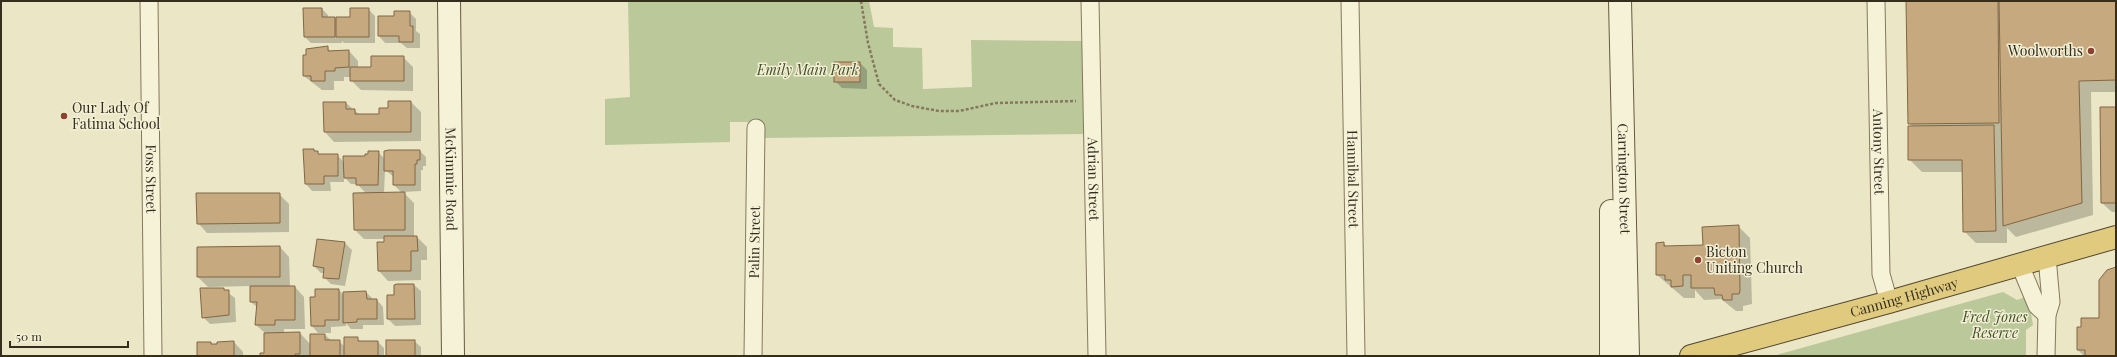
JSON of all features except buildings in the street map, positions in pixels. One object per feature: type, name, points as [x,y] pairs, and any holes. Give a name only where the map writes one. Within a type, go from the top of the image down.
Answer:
[{"type":"highway","name":"Canning Highway","points":[[1691,356],[1889,302],[2116,237]]},
{"type":"main road","name":"McKimmie Road","points":[[449,1],[453,356]]},
{"type":"main road","name":"Carrington Street","points":[[1609,1],[1612,356]]},
{"type":"main road","name":"Carrington Street","points":[[1620,1],[1628,356]]},
{"type":"street","name":"Foss Street","points":[[149,1],[153,356]]},
{"type":"street","name":"Adrian Street","points":[[1090,1],[1097,356]]},
{"type":"street","name":"Hannibal Street","points":[[1350,1],[1356,356]]},
{"type":"street","name":"Antony Street","points":[[1876,1],[1881,274],[1889,302]]},
{"type":"street","name":"Palin Street","points":[[753,356],[756,128]]},
{"type":"street","points":[[2046,356],[2047,315],[2051,302],[2047,257]]},
{"type":"street","points":[[2020,265],[2037,306],[2047,315]]},
{"type":"path","points":[[862,1],[868,43],[879,84],[895,100],[912,106],[939,111],[959,111],[996,103],[1093,101]]},
{"type":"green space","name":"Emily Main Park","points":[[628,1],[869,1],[874,27],[893,28],[893,47],[922,48],[923,89],[972,87],[971,40],[1084,41],[1084,134],[763,138],[763,122],[730,122],[730,142],[605,145],[605,99],[630,97]]},
{"type":"green space","name":"Fred Jones Reserve","points":[[2003,292],[2017,300],[2025,297],[2029,302],[2033,325],[2026,330],[2026,356],[1773,356]]},
{"type":"place","name":"Woolworths","points":[[2091,51]]},
{"type":"place","name":"Our Lady Of Fatima School","points":[[64,116]]},
{"type":"place","name":"Bicton Uniting Church","points":[[1698,260]]}]
